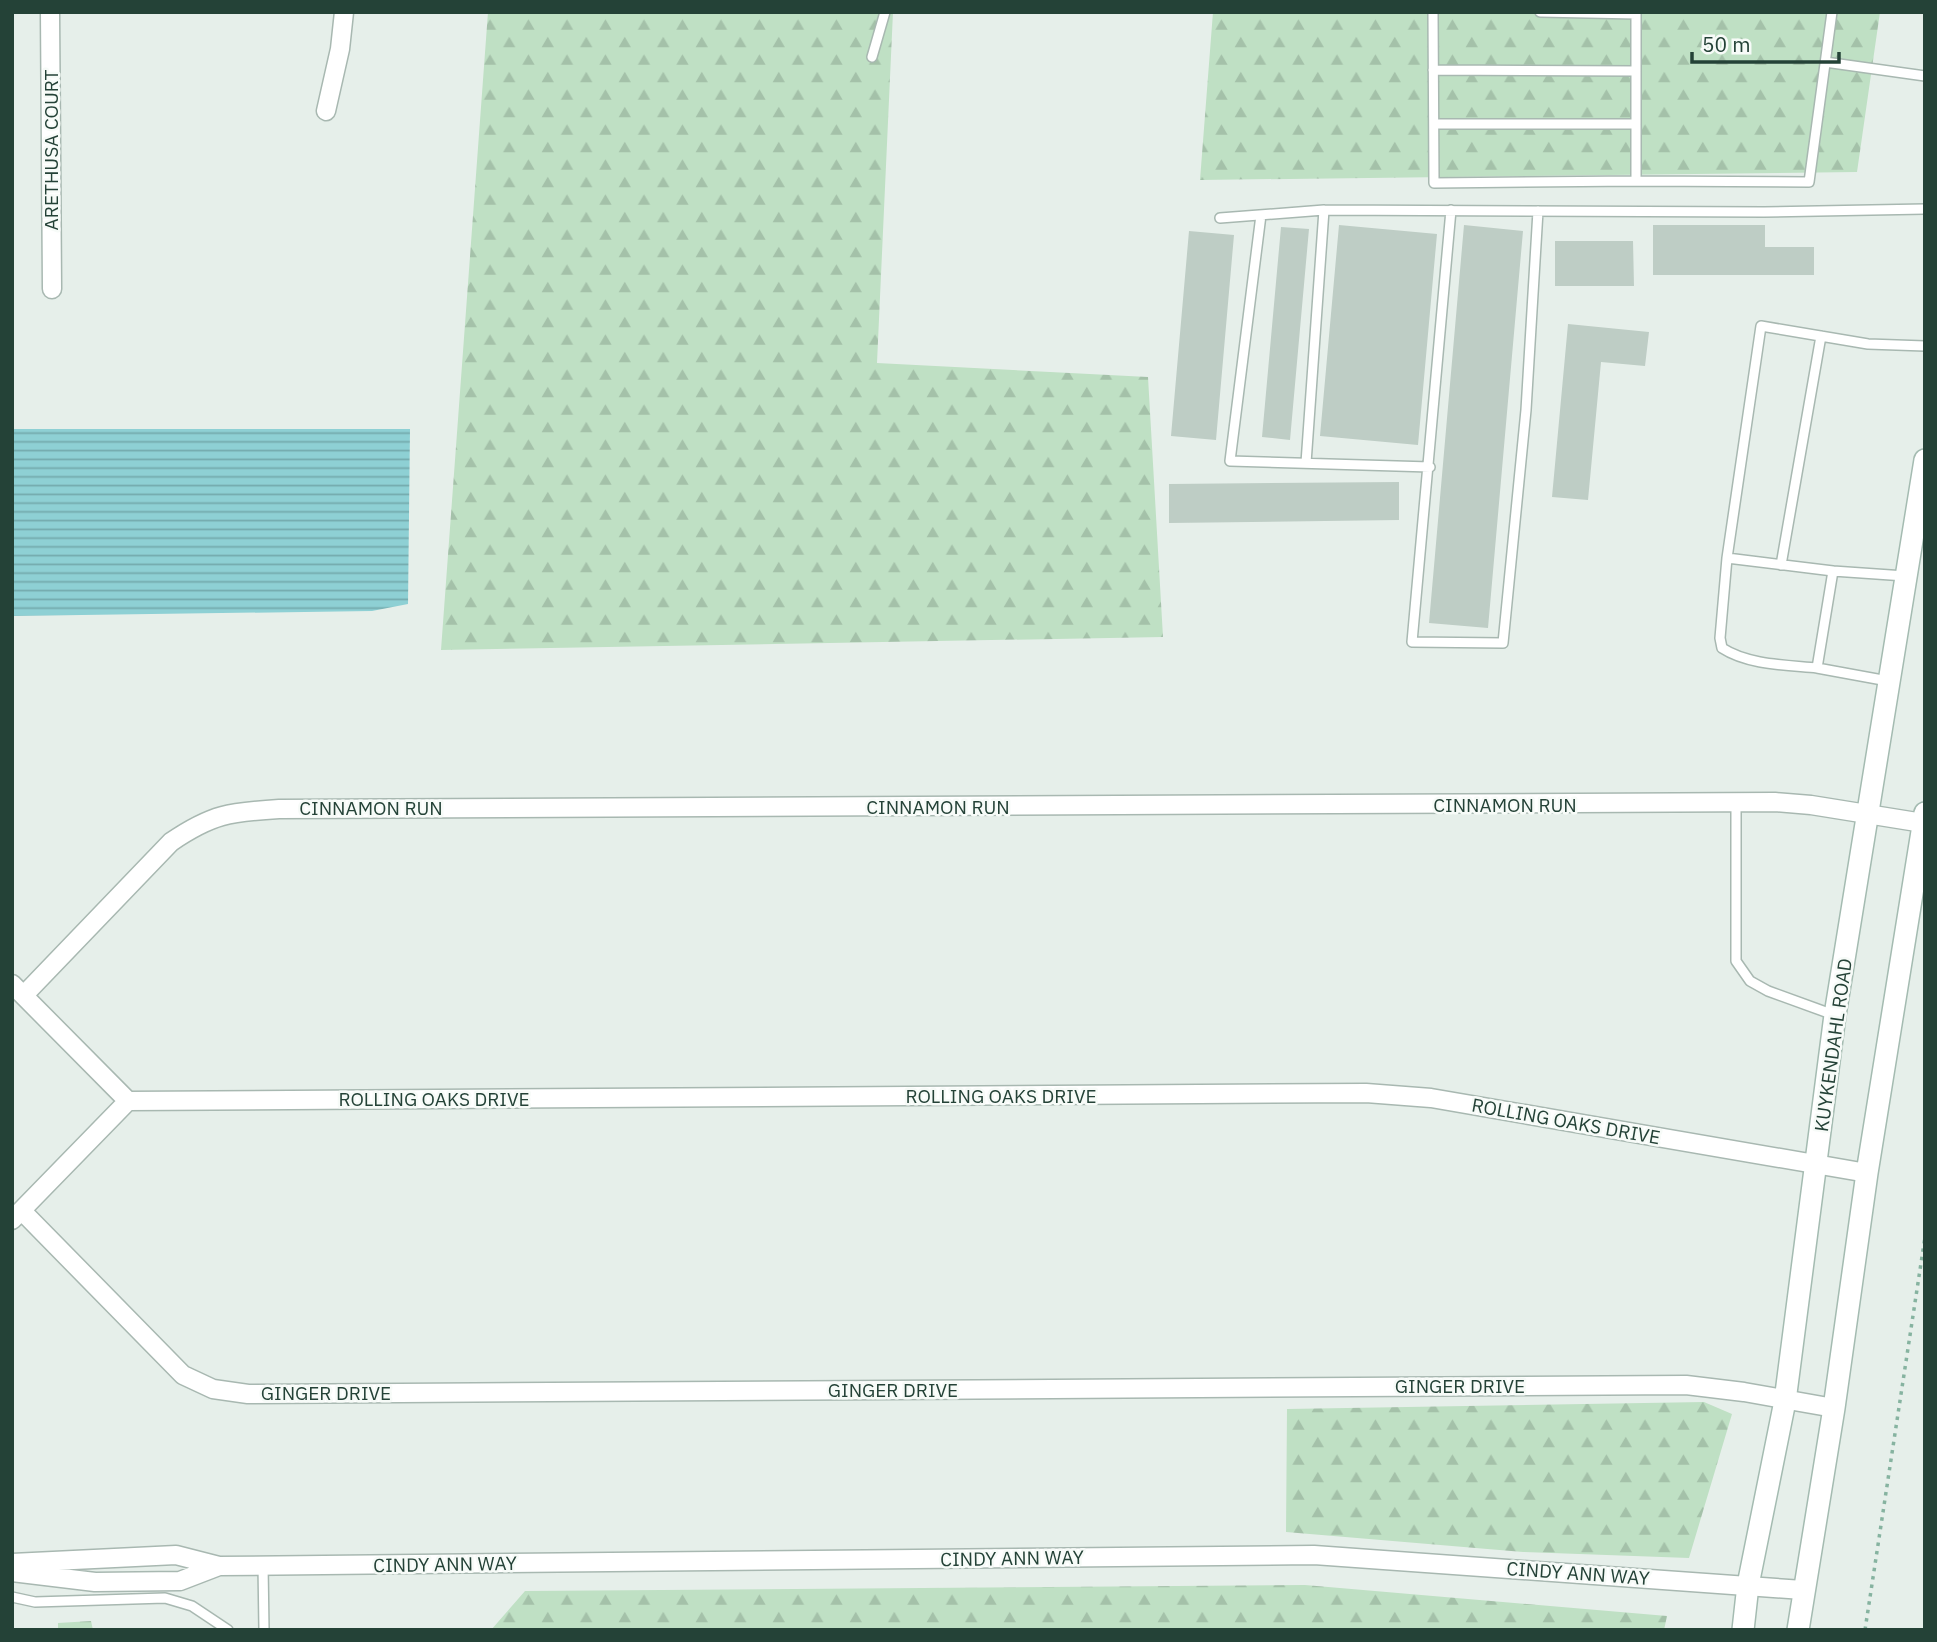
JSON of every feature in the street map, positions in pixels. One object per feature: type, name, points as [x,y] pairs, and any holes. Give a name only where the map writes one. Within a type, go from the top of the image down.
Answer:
[{"type":"main road","name":"KUYKENDAHL ROAD","points":[[1743,1630],[1748,1586],[1785,1401],[1835,1015],[1925,460]]},
{"type":"main road","points":[[1798,1630],[1924,818]]},
{"type":"street","name":"ARETHUSA COURT","points":[[50,12],[52,289]]},
{"type":"street","points":[[326,111],[340,49],[344,12]]},
{"type":"street","name":"CINNAMON RUN","points":[[18,990],[171,842],[198,824],[233,812],[279,809],[1775,802],[1811,805],[1869,816],[1924,818]]},
{"type":"street","points":[[17,1216],[128,1101],[18,990]]},
{"type":"street","name":"ROLLING OAKS DRIVE","points":[[128,1101],[1366,1094],[1431,1098],[1867,1173]]},
{"type":"street","name":"GINGER DRIVE","points":[[17,1216],[183,1375],[213,1389],[248,1394],[1686,1385],[1834,1408]]},
{"type":"street","name":"CINDY ANN WAY","points":[[12,1563],[176,1555],[219,1566],[263,1566],[1314,1555],[1803,1590]]},
{"type":"street","name":"CINDY ANN WAY","points":[[12,1572],[95,1582],[180,1581],[219,1566]]},
{"type":"lane","points":[[872,57],[885,12]]},
{"type":"lane","points":[[1433,12],[1434,183],[1809,182],[1832,12]]},
{"type":"lane","points":[[1540,12],[1636,14],[1636,181]]},
{"type":"lane","points":[[1825,62],[1925,76]]},
{"type":"lane","points":[[1433,70],[1636,71]]},
{"type":"lane","points":[[1434,124],[1636,124]]},
{"type":"lane","points":[[1220,218],[1324,210],[1764,212],[1925,209]]},
{"type":"lane","points":[[1306,463],[1324,210]]},
{"type":"lane","points":[[1451,210],[1430,467],[1412,642],[1503,643],[1526,410],[1538,211]]},
{"type":"lane","points":[[1261,215],[1230,461],[1430,467]]},
{"type":"lane","points":[[1890,681],[1753,660],[1731,654],[1722,648],[1720,638],[1727,558],[1761,326],[1868,344],[1925,346]]},
{"type":"lane","points":[[1781,565],[1821,336]]},
{"type":"lane","points":[[1727,558],[1833,571],[1907,576]]},
{"type":"lane","points":[[1817,668],[1833,571]]},
{"type":"lane","points":[[1737,803],[1736,961],[1750,981],[1768,991],[1835,1015]]},
{"type":"lane","points":[[93,1558],[95,1582]]},
{"type":"lane","points":[[263,1566],[264,1630]]},
{"type":"lane","points":[[12,1597],[35,1602],[165,1598],[192,1606],[228,1630]]},
{"type":"path","points":[[1866,1630],[1925,1237]]},
{"type":"green space","points":[[488,12],[893,12],[877,363],[1148,377],[1163,637],[441,650]]},
{"type":"green space","points":[[1213,12],[1880,12],[1857,172],[1200,180]]},
{"type":"green space","points":[[1704,1402],[1732,1414],[1689,1558],[1523,1552],[1286,1532],[1287,1409]]},
{"type":"green space","points":[[1305,1585],[1667,1616],[1664,1630],[491,1630],[525,1591]]},
{"type":"green space","points":[[91,1621],[93,1630],[58,1630],[58,1623]]},
{"type":"water","points":[[12,429],[410,429],[408,604],[372,611],[12,616]]},
{"type":"building","points":[[1339,225],[1437,234],[1418,445],[1320,436]]},
{"type":"building","points":[[1464,225],[1523,231],[1488,628],[1429,623]]},
{"type":"building","points":[[1653,225],[1765,225],[1765,247],[1814,247],[1814,275],[1653,275]]},
{"type":"building","points":[[1281,227],[1309,229],[1290,440],[1262,437]]},
{"type":"building","points":[[1189,231],[1234,235],[1216,440],[1171,436]]},
{"type":"building","points":[[1555,241],[1633,241],[1634,286],[1555,286]]},
{"type":"building","points":[[1568,324],[1649,332],[1645,366],[1601,362],[1588,500],[1552,497]]},
{"type":"building","points":[[1399,482],[1399,520],[1169,523],[1169,484]]}]
